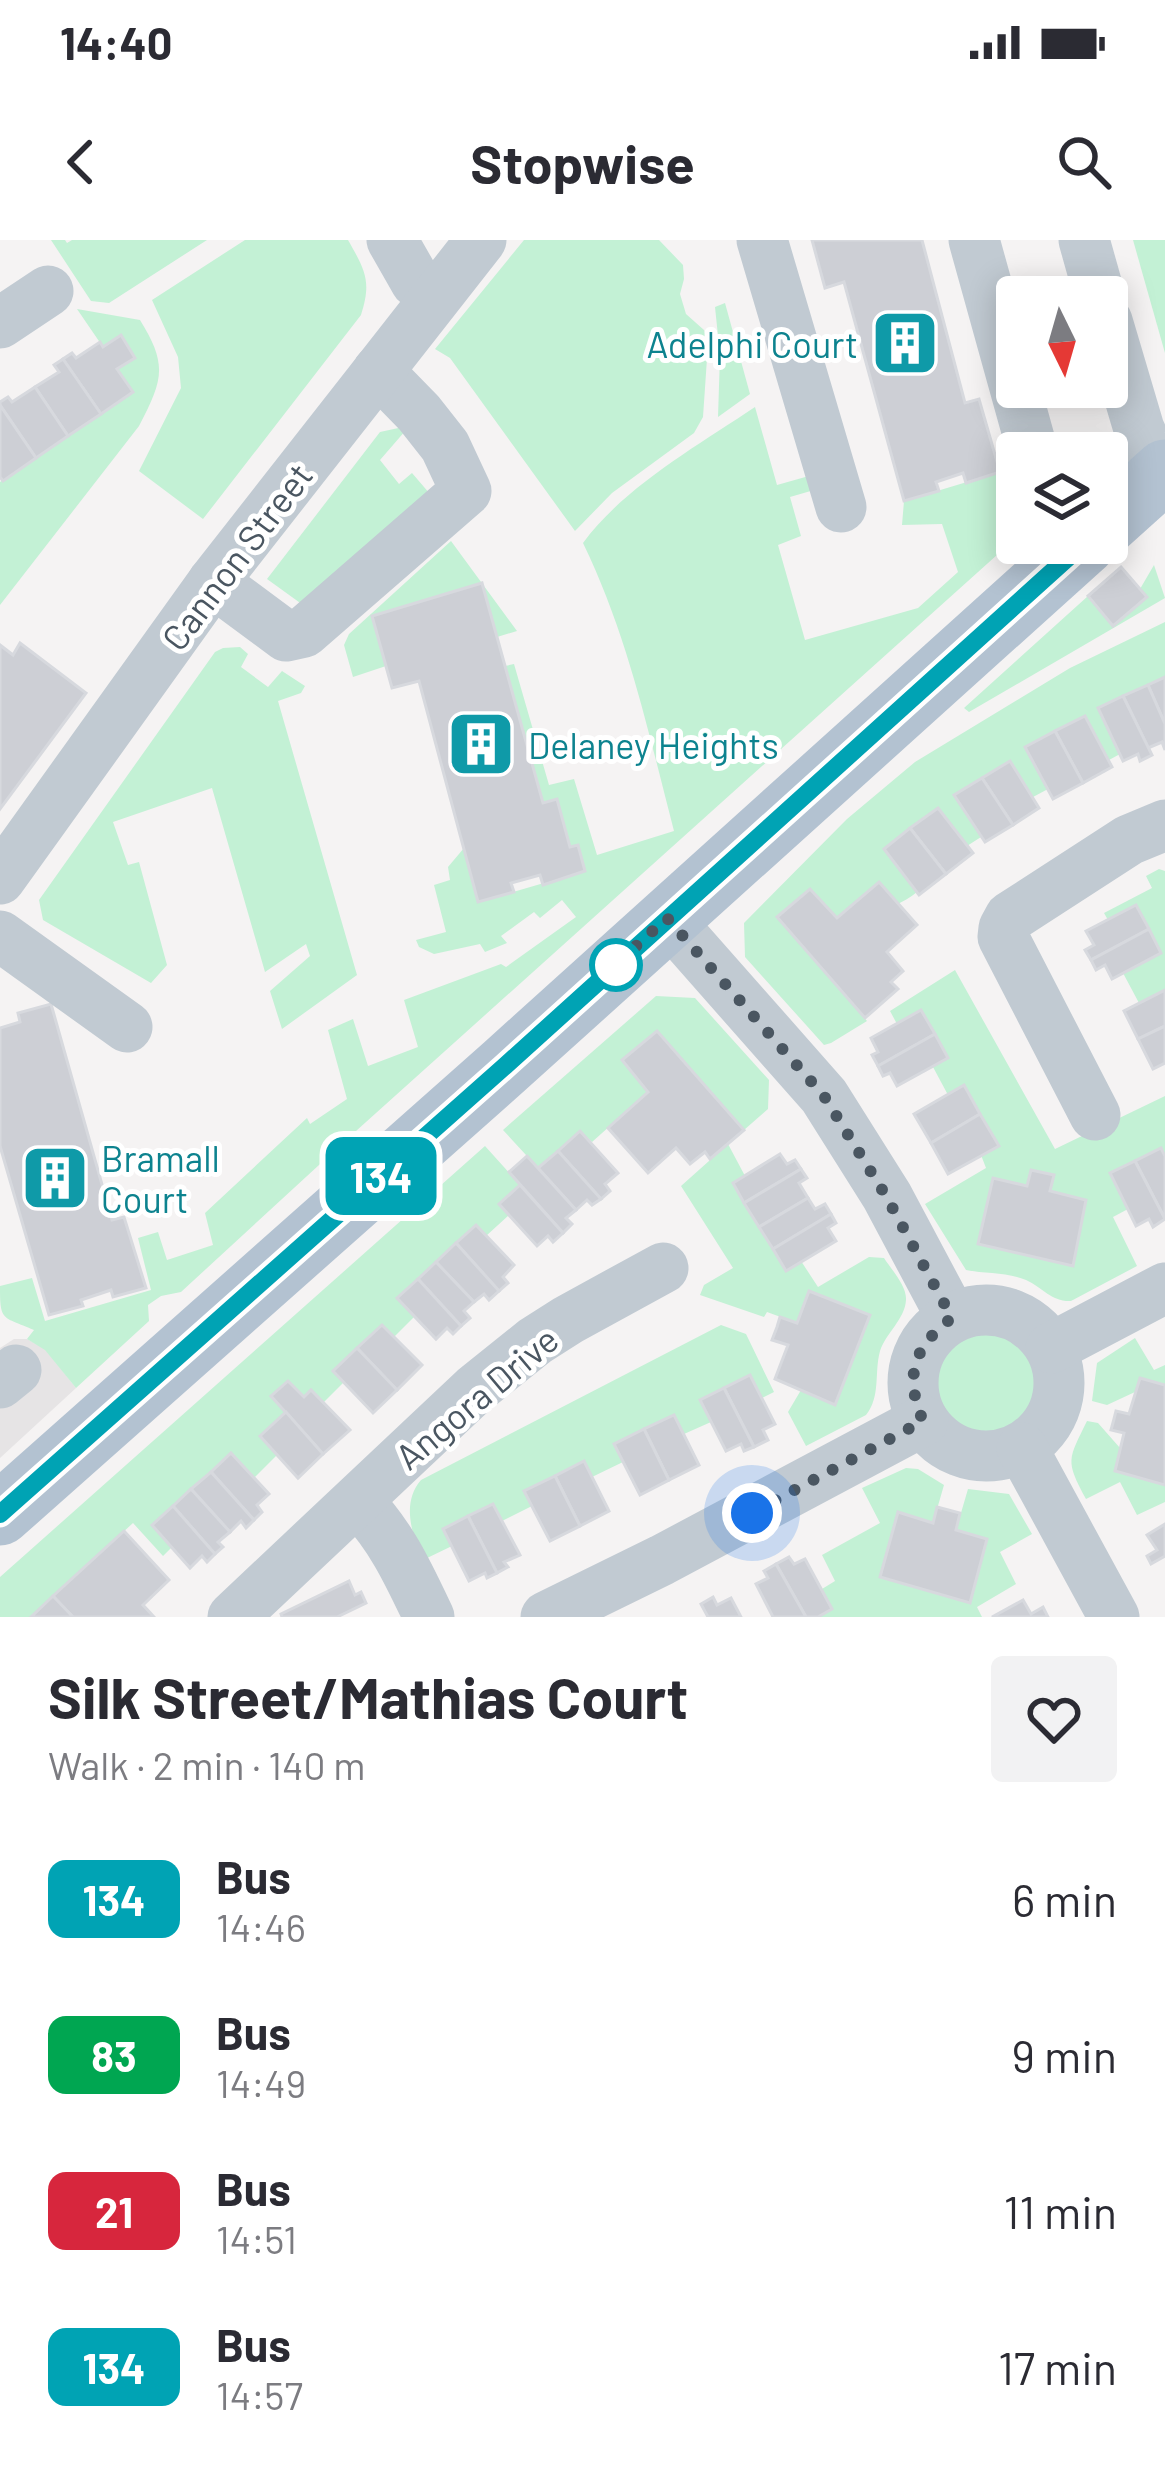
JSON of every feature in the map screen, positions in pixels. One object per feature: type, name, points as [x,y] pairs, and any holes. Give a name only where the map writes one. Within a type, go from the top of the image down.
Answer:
[{"type":"main road","points":[[1128,503],[1165,468]]},
{"type":"main road","points":[[0,1514],[1061,564]]},
{"type":"street","points":[[392,240],[416,282],[435,297]]},
{"type":"street","name":"Cannon Street","points":[[0,880],[213,582],[482,240]]},
{"type":"street","points":[[762,240],[841,507]]},
{"type":"street","points":[[974,240],[1027,432]]},
{"type":"street","points":[[1084,240],[1094,276]]},
{"type":"street","points":[[0,323],[48,291]]},
{"type":"street","points":[[213,582],[286,636],[304,632],[466,491],[445,446],[378,371]]},
{"type":"street","points":[[1128,393],[1139,430],[1165,468]]},
{"type":"street","points":[[1095,1115],[1003,937],[1004,928],[1010,917],[1129,840],[1165,825]]},
{"type":"street","points":[[667,918],[824,1096],[886,1196],[952,1318]]},
{"type":"street","points":[[0,936],[127,1027]]},
{"type":"street","name":"Angora Drive","points":[[233,1617],[427,1431],[535,1341],[663,1268]]},
{"type":"street","points":[[1052,1348],[1165,1288]]},
{"type":"street","points":[[997,1310],[1038,1330],[1052,1348],[1060,1393],[1040,1434],[1022,1448],[1001,1456],[978,1457],[956,1451],[923,1421],[914,1399],[913,1375],[933,1332],[952,1318],[997,1310]]},
{"type":"street","points":[[546,1617],[923,1421]]},
{"type":"street","points":[[1022,1448],[1114,1617]]},
{"type":"street","points":[[358,1502],[395,1547],[430,1617]]},
{"type":"shaded area","points":[[14,1339],[27,1339],[45,1349],[76,1388],[0,1458],[0,1348]]},
{"type":"green space","points":[[51,240],[207,240],[109,303],[91,301]]},
{"type":"green space","points":[[245,240],[348,240],[362,268],[366,293],[361,315],[203,519],[139,471],[181,388],[178,357],[152,300]]},
{"type":"green space","points":[[524,240],[659,240],[683,265],[680,294],[686,314],[704,330],[708,344],[703,417],[694,433],[612,493],[575,531],[450,358],[435,349]]},
{"type":"green space","points":[[1133,240],[1165,240],[1165,353]]},
{"type":"green space","points":[[725,303],[750,394],[718,417],[720,355],[715,307]]},
{"type":"green space","points":[[77,309],[140,320],[155,349],[157,384],[139,426],[0,605],[0,482],[133,392],[117,369],[134,358],[120,336],[103,347]]},
{"type":"green space","points":[[755,407],[777,485],[816,474],[821,488],[790,497],[801,536],[778,545],[805,640],[918,608],[958,572],[942,524],[902,525],[904,501],[996,473],[996,556],[181,1292],[161,1296],[148,1305],[149,1321],[76,1388],[45,1350],[27,1339],[34,1330],[5,1316],[0,1286],[32,1278],[45,1321],[151,1290],[138,1238],[158,1232],[167,1260],[213,1245],[205,1213],[307,1118],[310,1124],[347,1099],[328,1030],[353,1019],[368,1066],[418,1047],[404,1000],[501,964],[506,967],[576,917],[562,900],[540,918],[534,912],[501,936],[507,943],[485,952],[480,944],[434,954],[419,947],[416,940],[446,932],[434,885],[450,880],[448,867],[464,848],[479,902],[585,871],[578,846],[570,847],[557,800],[543,803],[505,666],[514,664],[549,785],[574,779],[597,855],[674,831],[625,649],[583,543],[619,504]]},
{"type":"green space","points":[[406,430],[380,460],[399,484],[412,473],[430,494],[303,605],[267,579],[380,432]]},
{"type":"green space","points":[[451,541],[517,631],[497,637],[481,584],[372,616],[386,666],[353,677],[344,645],[349,634]]},
{"type":"green space","points":[[1154,565],[1165,598],[969,712],[964,708],[1088,596],[1114,625],[1146,597],[1140,589]]},
{"type":"green space","points":[[1165,622],[1165,677],[1098,708],[1120,754],[1109,760],[1084,716],[1025,747],[1048,789],[1033,797],[1010,761],[954,795],[981,837],[967,846],[937,808],[884,848],[917,892],[902,902],[851,916],[778,917],[867,1021],[824,1045],[745,957],[744,923],[847,819],[915,762],[1070,668]]},
{"type":"green space","points":[[240,647],[248,654],[241,667],[268,687],[282,671],[305,686],[301,693],[278,701],[357,975],[282,1029],[270,991],[310,956],[306,944],[265,972],[212,788],[113,822],[128,865],[139,862],[167,965],[151,983],[43,920],[39,900],[215,652]]},
{"type":"green space","points":[[1165,871],[1165,990],[1139,1003],[1123,973],[1161,953],[1137,906],[1108,920],[1104,913],[1152,888],[1146,876]]},
{"type":"green space","points":[[955,970],[1055,1149],[1165,1096],[1165,1156],[1128,1209],[1113,1217],[1137,1266],[1071,1301],[1053,1297],[1019,1277],[966,1270],[925,1204],[986,1168],[981,1155],[998,1145],[964,1086],[948,1095],[933,1067],[947,1057],[922,1011],[897,1024],[890,1011]],"holes":[[[1031,1170],[1053,1175],[1050,1191],[1086,1200],[1072,1266],[979,1244],[993,1179],[1027,1186]]]},
{"type":"green space","points":[[656,996],[695,998],[769,1080],[768,1109],[744,1130],[657,1031],[622,1060],[648,1092],[592,1142],[580,1131],[538,1168],[503,1130]]},
{"type":"green space","points":[[728,1144],[745,1176],[733,1183],[786,1270],[801,1261],[818,1287],[869,1257],[884,1258],[906,1295],[905,1307],[880,1351],[871,1408],[806,1446],[788,1412],[801,1390],[835,1405],[870,1315],[810,1291],[797,1323],[700,1295],[704,1285],[733,1268],[681,1186]]},
{"type":"green space","points":[[485,1146],[520,1185],[499,1204],[509,1215],[486,1236],[476,1225],[415,1316],[394,1337],[382,1326],[333,1370],[344,1382],[323,1403],[312,1391],[260,1436],[277,1455],[254,1478],[230,1454],[152,1524],[172,1547],[163,1556],[133,1523],[31,1617],[0,1617],[0,1577]]},
{"type":"green space","points":[[721,1325],[746,1334],[774,1392],[762,1398],[749,1376],[700,1400],[711,1422],[684,1434],[674,1415],[614,1444],[623,1462],[592,1477],[584,1461],[525,1491],[532,1506],[502,1521],[468,1516],[444,1529],[452,1546],[423,1560],[410,1509],[421,1480]]},
{"type":"green space","points":[[986,1326],[1008,1331],[1026,1343],[1038,1361],[1043,1383],[1038,1405],[1026,1423],[1008,1435],[986,1440],[964,1435],[946,1423],[934,1405],[929,1383],[934,1361],[946,1343],[964,1331]]},
{"type":"green space","points":[[1135,1338],[1154,1370],[1165,1365],[1165,1385],[1140,1378],[1135,1392],[1107,1405],[1092,1401],[1097,1363]]},
{"type":"green space","points":[[1087,1421],[1098,1423],[1120,1448],[1115,1471],[1165,1485],[1165,1502],[1137,1515],[1120,1482],[1086,1499],[1072,1460]]},
{"type":"green space","points":[[906,1468],[918,1469],[944,1485],[933,1523],[898,1513],[881,1577],[970,1602],[987,1540],[956,1530],[968,1489],[1009,1494],[1032,1534],[1000,1552],[1016,1584],[977,1607],[982,1617],[818,1617],[832,1609],[822,1589],[835,1581],[822,1555],[880,1523],[862,1488]]},
{"type":"building","name":"Adelphi Court","points":[[812,240],[922,240],[965,403],[979,399],[996,473],[966,483],[963,473],[936,482],[939,491],[904,501],[844,282],[825,288]]},
{"type":"building","points":[[121,335],[135,358],[117,369],[133,392],[101,414],[63,359],[72,353],[76,358],[100,342],[103,347]]},
{"type":"building","points":[[63,359],[101,414],[68,436],[35,387],[59,372],[54,365]]},
{"type":"building","points":[[35,387],[68,436],[36,458],[0,405]]},
{"type":"building","points":[[0,405],[36,458],[3,481],[0,477]]},
{"type":"building","points":[[1121,567],[1147,597],[1113,626],[1088,596]]},
{"type":"building","name":"Delaney Heights","points":[[482,583],[543,803],[557,799],[570,847],[578,845],[585,871],[543,885],[540,875],[511,883],[514,892],[478,902],[419,681],[392,688],[372,616]]},
{"type":"building","points":[[20,643],[86,693],[0,809],[0,645],[13,655]]},
{"type":"building","points":[[1165,677],[1165,724],[1148,685]]},
{"type":"building","points":[[1148,685],[1165,724],[1165,750],[1162,742],[1148,748],[1123,696]]},
{"type":"building","points":[[1123,696],[1152,755],[1140,761],[1138,754],[1123,761],[1098,708]]},
{"type":"building","points":[[1085,716],[1112,767],[1083,783],[1055,731]]},
{"type":"building","points":[[1055,731],[1083,783],[1053,799],[1025,747]]},
{"type":"building","points":[[1010,761],[1039,808],[1013,825],[982,778]]},
{"type":"building","points":[[982,778],[1013,825],[985,842],[954,795]]},
{"type":"building","points":[[938,808],[973,853],[946,874],[910,828]]},
{"type":"building","points":[[910,828],[946,874],[919,895],[884,849]]},
{"type":"building","points":[[879,882],[917,925],[887,952],[903,971],[891,982],[898,989],[865,1018],[777,917],[810,889],[837,918]]},
{"type":"building","points":[[1136,905],[1149,929],[1091,960],[1085,950],[1094,945],[1086,931]]},
{"type":"building","points":[[1149,929],[1161,953],[1112,979],[1105,965],[1096,970],[1091,960]]},
{"type":"building","points":[[1165,990],[1165,1026],[1138,1039],[1124,1011]]},
{"type":"building","name":"Bramall Court","points":[[51,1004],[112,1220],[124,1217],[146,1288],[113,1297],[111,1290],[81,1300],[83,1306],[49,1315],[0,1146],[0,1028],[20,1022],[18,1013]]},
{"type":"building","points":[[921,1010],[935,1034],[878,1066],[871,1038]]},
{"type":"building","points":[[1165,1026],[1165,1063],[1153,1069],[1138,1039]]},
{"type":"building","points":[[657,1031],[744,1130],[710,1159],[705,1152],[690,1164],[676,1148],[648,1173],[608,1128],[648,1092],[622,1060]]},
{"type":"building","points":[[935,1034],[948,1058],[897,1086],[890,1073],[883,1076],[878,1066]]},
{"type":"building","points":[[964,1085],[980,1114],[931,1143],[914,1114]]},
{"type":"building","points":[[980,1114],[999,1146],[948,1174],[931,1143]]},
{"type":"building","points":[[580,1131],[618,1173],[605,1184],[610,1191],[601,1199],[558,1151]]},
{"type":"building","points":[[1161,1148],[1165,1156],[1165,1219],[1135,1161]]},
{"type":"building","points":[[558,1151],[601,1199],[592,1205],[587,1200],[576,1210],[538,1168]]},
{"type":"building","points":[[780,1154],[787,1164],[795,1160],[801,1169],[744,1203],[733,1183]]},
{"type":"building","points":[[527,1156],[576,1210],[566,1218],[572,1224],[563,1233],[509,1172]]},
{"type":"building","points":[[1135,1161],[1165,1219],[1153,1227],[1149,1219],[1136,1226],[1110,1173]]},
{"type":"building","points":[[801,1169],[807,1178],[799,1183],[808,1198],[759,1227],[744,1203]]},
{"type":"building","points":[[1031,1170],[1054,1175],[1050,1191],[1086,1200],[1073,1266],[978,1244],[993,1178],[1027,1186]]},
{"type":"building","points":[[520,1185],[563,1233],[553,1242],[548,1236],[537,1246],[499,1204]]},
{"type":"building","points":[[808,1198],[815,1209],[825,1204],[831,1214],[773,1249],[759,1227]]},
{"type":"building","points":[[831,1214],[836,1223],[828,1228],[836,1241],[786,1271],[773,1249]]},
{"type":"building","points":[[476,1225],[514,1265],[503,1277],[508,1283],[499,1291],[456,1243]]},
{"type":"building","points":[[456,1243],[499,1291],[489,1300],[484,1294],[474,1302],[436,1262]]},
{"type":"building","points":[[436,1262],[474,1302],[464,1311],[470,1318],[461,1326],[418,1279]]},
{"type":"building","points":[[418,1279],[461,1326],[453,1334],[447,1328],[436,1339],[397,1298]]},
{"type":"building","points":[[809,1291],[870,1315],[835,1405],[775,1379],[788,1345],[772,1340],[780,1317],[797,1323]]},
{"type":"building","points":[[382,1325],[422,1365],[397,1390],[357,1348]]},
{"type":"building","points":[[357,1348],[397,1390],[373,1413],[333,1371]]},
{"type":"building","points":[[750,1375],[775,1424],[763,1430],[768,1440],[754,1447],[724,1388]]},
{"type":"building","points":[[1140,1378],[1165,1385],[1165,1485],[1115,1471],[1124,1433],[1111,1430],[1116,1411],[1129,1414]]},
{"type":"building","points":[[288,1381],[304,1397],[311,1390],[350,1430],[323,1454],[271,1396]]},
{"type":"building","points":[[724,1388],[754,1447],[744,1451],[741,1444],[726,1451],[700,1400]]},
{"type":"building","points":[[286,1412],[323,1454],[298,1478],[260,1436]]},
{"type":"building","points":[[674,1415],[699,1465],[669,1480],[644,1429]]},
{"type":"building","points":[[644,1429],[669,1480],[640,1495],[614,1444]]},
{"type":"building","points":[[231,1453],[269,1494],[257,1505],[262,1512],[254,1520],[211,1472]]},
{"type":"building","points":[[584,1461],[609,1511],[580,1526],[555,1476]]},
{"type":"building","points":[[211,1472],[254,1520],[246,1528],[241,1521],[230,1532],[191,1489]]},
{"type":"building","points":[[555,1476],[580,1526],[550,1541],[524,1491]]},
{"type":"building","points":[[191,1489],[230,1532],[218,1542],[223,1547],[215,1554],[173,1506]]},
{"type":"building","points":[[493,1504],[520,1555],[504,1562],[508,1567],[497,1573],[468,1516]]},
{"type":"building","points":[[173,1506],[215,1554],[207,1562],[202,1556],[190,1568],[152,1525]]},
{"type":"building","points":[[937,1507],[960,1513],[956,1530],[987,1539],[970,1603],[880,1577],[898,1512],[933,1523]]},
{"type":"building","points":[[468,1516],[497,1573],[469,1581],[443,1529]]},
{"type":"building","points":[[1165,1524],[1165,1556],[1151,1564],[1147,1556],[1157,1550],[1147,1535]]},
{"type":"building","points":[[124,1531],[169,1580],[143,1605],[154,1617],[73,1617],[53,1596]]},
{"type":"building","points":[[789,1557],[794,1564],[805,1559],[832,1609],[806,1617],[776,1564]]},
{"type":"building","points":[[776,1564],[806,1617],[773,1617],[756,1584],[768,1578],[764,1571]]},
{"type":"building","points":[[349,1581],[355,1595],[361,1592],[366,1603],[337,1617],[282,1617],[281,1614]]},
{"type":"building","points":[[53,1596],[73,1617],[31,1617]]},
{"type":"building","points":[[713,1597],[717,1605],[731,1598],[741,1617],[708,1617],[701,1604]]},
{"type":"building","points":[[1023,1600],[1031,1614],[1043,1607],[1048,1617],[992,1617]]},
{"type":"bus line","name":"134","points":[[0,1514],[1061,564]]},
{"type":"place","name":"Adelphi Court","points":[[905,343]]},
{"type":"place","name":"Delaney Heights","points":[[481,744]]},
{"type":"place","name":"Bramall Court","points":[[55,1178]]},
{"type":"route","points":[[616,965],[602,977],[667,918],[691,943],[838,1115],[952,1318],[933,1332],[913,1375],[914,1399],[923,1421],[752,1513]]}]
